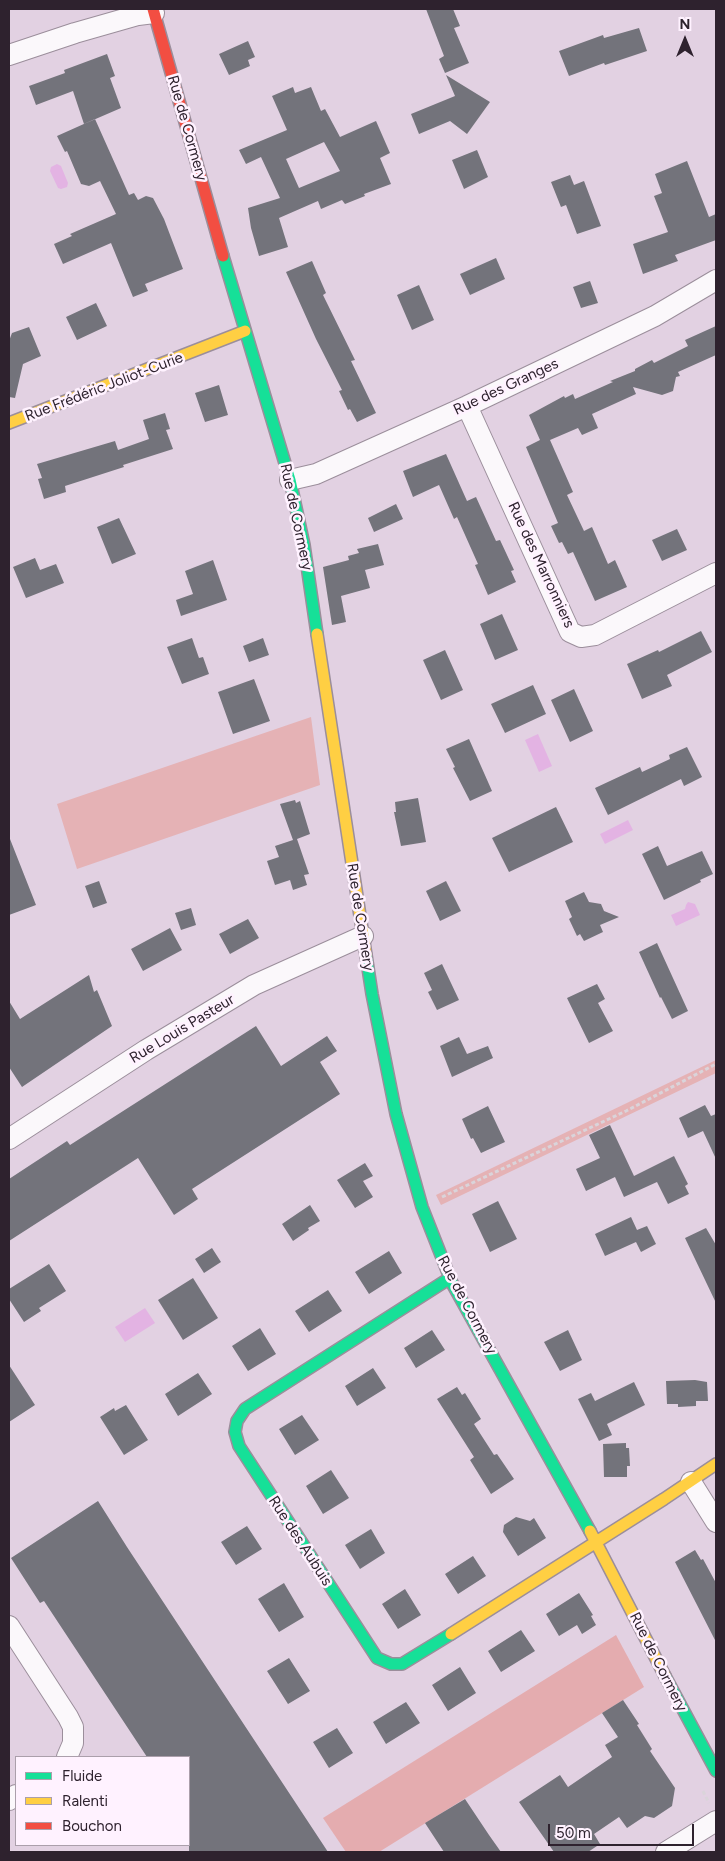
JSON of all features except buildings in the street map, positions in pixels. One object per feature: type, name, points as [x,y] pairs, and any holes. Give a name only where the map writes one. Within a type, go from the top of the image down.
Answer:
[{"type":"main road","name":"Rue de Cormery","points":[[153,11],[290,480],[305,552],[372,994],[396,1114],[422,1207],[450,1278],[597,1542],[678,1702],[716,1771]]},
{"type":"main road","name":"Rue Frédéric Joliot-Curie","points":[[9,423],[245,331]]},
{"type":"main road","name":"Rue des Aubuis","points":[[450,1278],[245,1410],[237,1421],[235,1432],[239,1446],[377,1658],[392,1664],[402,1664],[412,1659],[691,1482],[716,1464]]},
{"type":"street","points":[[9,55],[75,32],[153,11]]},
{"type":"street","name":"Rue des Granges","points":[[290,480],[316,474],[467,406],[655,316],[716,280]]},
{"type":"street","name":"Rue des Marronniers","points":[[467,406],[570,632],[581,637],[595,635],[716,573]]},
{"type":"street","name":"Rue Louis Pasteur","points":[[9,1139],[146,1050],[254,986],[363,936]]},
{"type":"street","points":[[691,1482],[716,1522]]},
{"type":"street","points":[[9,1626],[73,1727],[74,1735],[71,1752],[68,1756]]},
{"type":"street","points":[[666,1852],[716,1821]]},
{"type":"path","points":[[422,1207],[626,1110],[716,1064]]},
{"type":"shaded area","points":[[57,164],[61,166],[68,183],[67,187],[61,189],[58,188],[50,171],[51,167]]},
{"type":"shaded area","points":[[311,717],[320,785],[77,869],[57,804]]},
{"type":"shaded area","points":[[538,734],[552,766],[539,772],[525,740]]},
{"type":"shaded area","points":[[628,820],[633,830],[605,844],[600,834]]},
{"type":"shaded area","points":[[688,902],[695,904],[700,915],[676,926],[671,915],[685,909]]},
{"type":"shaded area","points":[[716,1060],[716,1073],[441,1205],[436,1195]]},
{"type":"shaded area","points":[[145,1308],[155,1323],[125,1342],[115,1327]]},
{"type":"shaded area","points":[[616,1635],[644,1687],[379,1852],[346,1852],[323,1818]]},
{"type":"traffic: fast","points":[[223,256],[290,480],[304,545],[317,634]]},
{"type":"traffic: fast","points":[[366,955],[396,1114],[422,1207],[452,1283],[590,1531]]},
{"type":"traffic: fast","points":[[450,1278],[245,1409],[237,1421],[235,1432],[239,1446],[377,1658],[391,1664],[402,1664],[451,1634]]},
{"type":"traffic: fast","points":[[665,1676],[716,1771]]},
{"type":"traffic: slow","points":[[9,423],[245,331]]},
{"type":"traffic: slow","points":[[317,634],[366,955]]},
{"type":"traffic: slow","points":[[451,1634],[716,1464]]},
{"type":"traffic: slow","points":[[590,1531],[665,1676]]},
{"type":"traffic: jam","points":[[153,9],[223,256]]}]
